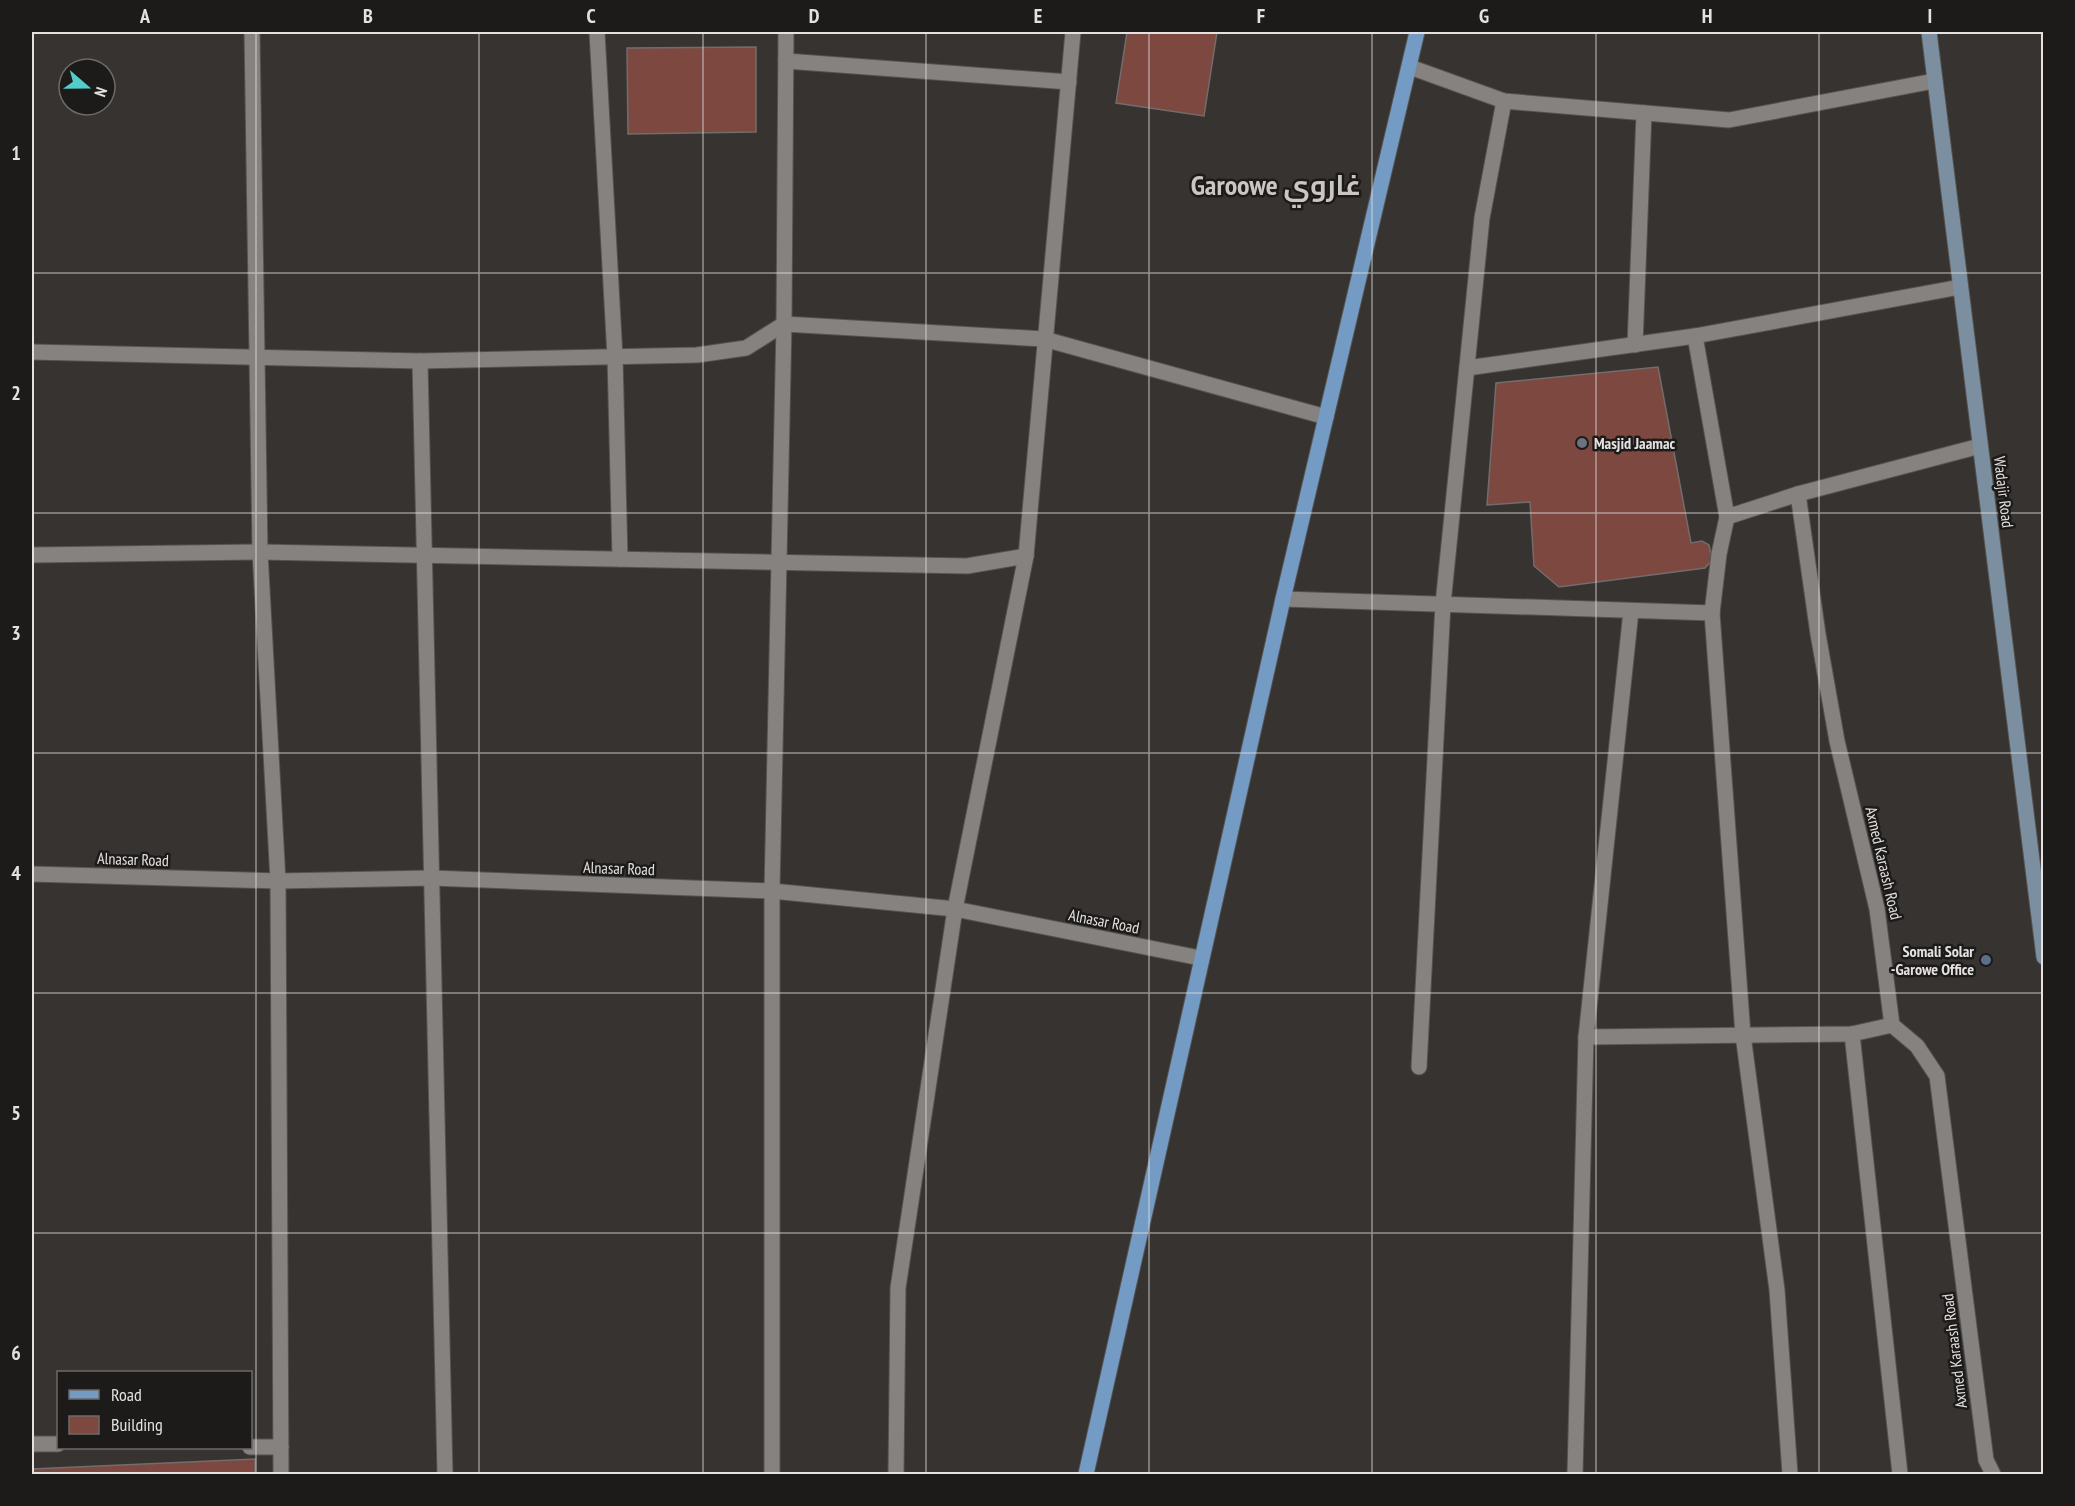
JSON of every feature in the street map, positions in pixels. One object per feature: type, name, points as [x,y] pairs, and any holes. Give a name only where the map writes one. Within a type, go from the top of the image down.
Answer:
[{"type":"main road","points":[[1086,1474],[1200,958],[1417,32]]},
{"type":"street","points":[[252,32],[260,552],[278,881],[281,1474]]},
{"type":"street","points":[[597,32],[615,357],[620,559]]},
{"type":"street","points":[[772,1474],[772,891],[784,324],[786,32]]},
{"type":"street","points":[[896,1474],[898,1288],[955,909],[1026,556],[1073,32]]},
{"type":"street","name":"Wadajir Road","points":[[1929,32],[2043,957]]},
{"type":"street","points":[[786,61],[1069,82]]},
{"type":"street","points":[[1410,67],[1504,101],[1729,120],[1934,81]]},
{"type":"street","points":[[1419,1067],[1443,604],[1482,218],[1504,101]]},
{"type":"street","points":[[1635,345],[1644,113]]},
{"type":"street","points":[[1467,368],[1695,336],[1960,287]]},
{"type":"street","points":[[32,352],[420,361],[697,355],[746,348],[784,324],[1044,339],[1326,417]]},
{"type":"street","points":[[1695,336],[1726,517],[1712,613],[1743,1035],[1777,1290],[1790,1474]]},
{"type":"street","points":[[420,361],[445,1474]]},
{"type":"street","points":[[1726,517],[1798,494],[1980,446]]},
{"type":"street","name":"Axmed Karaash Road","points":[[1798,494],[1818,634],[1835,730],[1877,909],[1892,1025],[1917,1046],[1937,1076],[1986,1460],[1993,1474]]},
{"type":"street","points":[[32,555],[260,552],[967,566],[1026,556]]},
{"type":"street","points":[[1283,599],[1712,613]]},
{"type":"street","points":[[1575,1474],[1586,1037],[1631,611]]},
{"type":"street","name":"Alnasar Road","points":[[32,874],[278,881],[432,878],[772,891],[955,909],[1200,958]]},
{"type":"street","points":[[1586,1037],[1852,1034],[1892,1025]]},
{"type":"street","points":[[1852,1034],[1900,1474]]},
{"type":"street","points":[[32,1444],[57,1444]]},
{"type":"street","points":[[252,1447],[281,1448]]},
{"type":"building","points":[[1127,32],[1217,32],[1204,116],[1116,103]]},
{"type":"building","points":[[756,47],[756,132],[628,134],[627,48]]},
{"type":"building","name":"Masjid Jaamac","points":[[1658,367],[1691,543],[1702,541],[1709,545],[1712,560],[1705,568],[1559,587],[1534,566],[1530,502],[1487,505],[1496,383]]},
{"type":"building","points":[[255,1459],[255,1474],[32,1474],[32,1469]]},
{"type":"place","name":"Masjid Jaamac","points":[[1582,443]]},
{"type":"place","name":"Somali Solar -Garowe Office","points":[[1986,960]]},
{"type":"district","name":"Garoowe غاروي","points":[[1276,184]]}]
